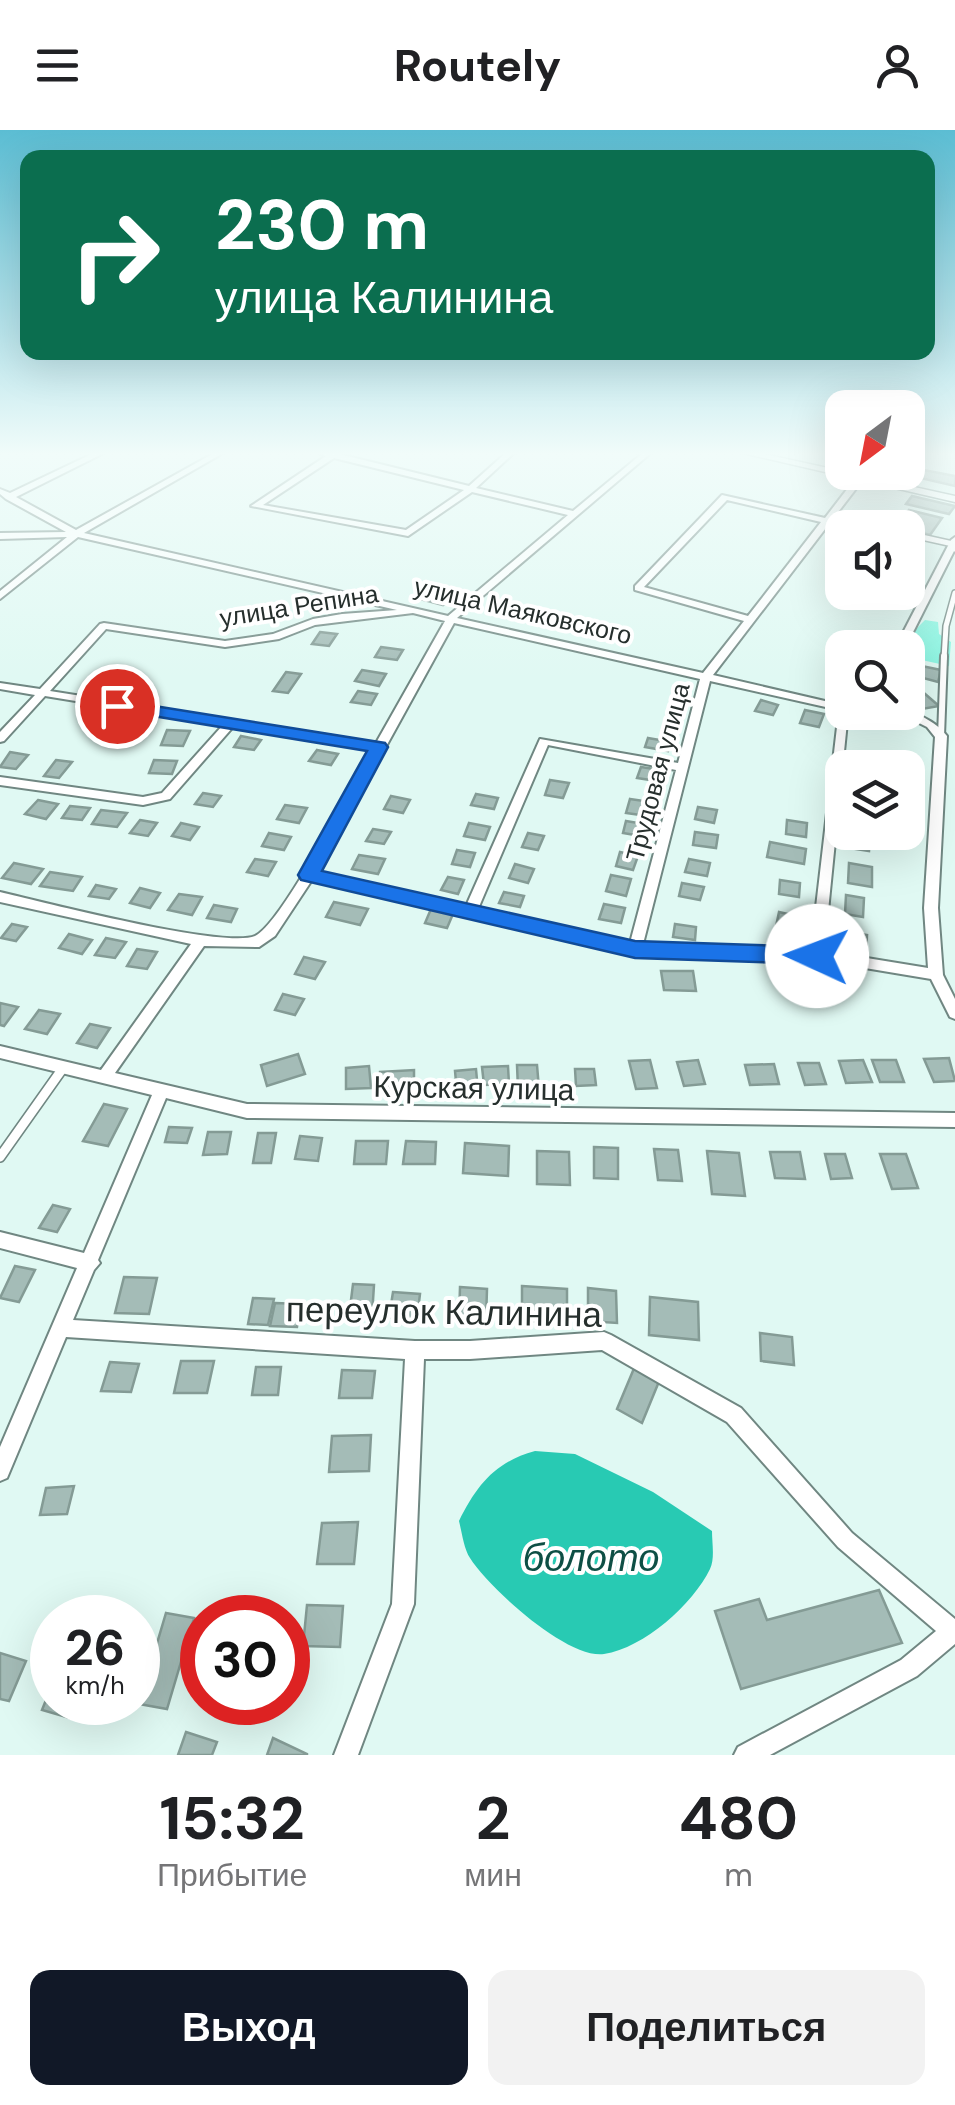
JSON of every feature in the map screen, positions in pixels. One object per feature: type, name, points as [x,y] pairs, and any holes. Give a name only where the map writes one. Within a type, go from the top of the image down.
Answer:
[{"type":"street","points":[[65,528],[76,534]]},
{"type":"street","points":[[0,596],[87,528]]},
{"type":"street","points":[[362,528],[393,534],[408,533],[415,528]]},
{"type":"street","points":[[0,897],[200,941],[254,944],[270,933],[309,875],[452,617],[558,528]]},
{"type":"street","points":[[696,528],[638,588],[751,620]]},
{"type":"street","name":"Трудовая улица","points":[[635,950],[706,677],[821,528]]},
{"type":"street","points":[[0,536],[76,534]]},
{"type":"street","name":"улица Маяковского","points":[[76,534],[452,617],[825,706]]},
{"type":"street","points":[[909,630],[954,544]]},
{"type":"street","name":"улица Репина","points":[[0,739],[104,626],[225,644],[275,636],[327,620],[408,614],[412,608]]},
{"type":"street","points":[[0,686],[378,747]]},
{"type":"street","points":[[925,723],[941,736],[931,908],[936,975],[955,1013]]},
{"type":"street","points":[[0,780],[144,801],[166,796],[230,724]]},
{"type":"street","points":[[817,956],[841,730]]},
{"type":"street","points":[[471,910],[544,741],[681,767]]},
{"type":"street","points":[[309,875],[635,950],[817,956],[936,975]]},
{"type":"street","points":[[104,1077],[200,941]]},
{"type":"street","name":"Курская улица","points":[[0,1052],[248,1111],[955,1120]]},
{"type":"street","points":[[0,1470],[161,1092]]},
{"type":"street","points":[[0,1240],[91,1264]]},
{"type":"street","name":"переулок Калинина","points":[[62,1328],[415,1350],[604,1340],[734,1415],[845,1540],[952,1633]]},
{"type":"street","points":[[346,1755],[403,1604],[415,1350]]},
{"type":"street","points":[[746,1755],[910,1668],[952,1633]]},
{"type":"lane","points":[[925,538],[954,544]]},
{"type":"lane","points":[[941,736],[946,715],[944,620],[955,593]]},
{"type":"lane","points":[[0,1157],[62,1068]]},
{"type":"shaded area","points":[[925,620],[938,622],[939,634],[951,642],[949,666],[925,661],[925,630],[915,630]]},
{"type":"water","name":"болото","points":[[535,1451],[575,1454],[653,1492],[712,1531],[710,1569],[680,1610],[651,1634],[619,1650],[588,1653],[530,1619],[494,1586],[468,1554],[459,1521],[473,1496],[498,1468]]},
{"type":"building","points":[[423,587],[453,595],[443,605],[413,597]]},
{"type":"building","points":[[320,632],[337,634],[329,646],[312,644]]},
{"type":"building","points":[[381,647],[403,650],[397,660],[375,657]]},
{"type":"building","points":[[925,667],[941,670],[938,682],[925,679]]},
{"type":"building","points":[[362,670],[386,674],[379,686],[355,681]]},
{"type":"building","points":[[286,672],[301,674],[288,693],[273,691]]},
{"type":"building","points":[[135,683],[152,686],[142,697],[125,694]]},
{"type":"building","points":[[358,691],[377,694],[371,705],[351,702]]},
{"type":"building","points":[[925,694],[939,706],[925,708]]},
{"type":"building","points":[[761,700],[778,705],[773,715],[755,711]]},
{"type":"building","points":[[805,710],[824,714],[819,727],[800,723]]},
{"type":"building","points":[[93,714],[115,718],[104,730],[83,726]]},
{"type":"building","points":[[167,730],[190,731],[183,746],[161,745]]},
{"type":"building","points":[[241,736],[261,740],[254,750],[234,747]]},
{"type":"building","points":[[648,738],[671,742],[668,751],[645,747]]},
{"type":"building","points":[[317,750],[338,754],[331,765],[309,761]]},
{"type":"building","points":[[10,752],[28,755],[16,769],[0,767]]},
{"type":"building","points":[[56,760],[72,762],[59,778],[44,776]]},
{"type":"building","points":[[154,760],[177,761],[172,774],[149,773]]},
{"type":"building","points":[[641,767],[661,770],[657,781],[637,778]]},
{"type":"building","points":[[550,780],[569,783],[563,798],[545,795]]},
{"type":"building","points":[[203,793],[221,796],[213,807],[195,804]]},
{"type":"building","points":[[476,794],[498,798],[494,809],[471,805]]},
{"type":"building","points":[[391,796],[410,800],[403,813],[384,809]]},
{"type":"building","points":[[630,799],[651,802],[648,816],[626,813]]},
{"type":"building","points":[[38,800],[58,804],[46,819],[25,814]]},
{"type":"building","points":[[285,805],[307,808],[299,823],[277,819]]},
{"type":"building","points":[[70,806],[90,808],[82,820],[62,818]]},
{"type":"building","points":[[698,807],[717,810],[714,823],[695,819]]},
{"type":"building","points":[[101,810],[127,813],[117,827],[92,824]]},
{"type":"building","points":[[140,820],[157,823],[148,836],[130,833]]},
{"type":"building","points":[[787,820],[807,823],[806,837],[786,834]]},
{"type":"building","points":[[626,821],[644,824],[641,836],[623,833]]},
{"type":"building","points":[[181,823],[199,827],[190,840],[172,836]]},
{"type":"building","points":[[469,823],[490,827],[485,840],[464,836]]},
{"type":"building","points":[[373,829],[391,832],[384,844],[366,841]]},
{"type":"building","points":[[695,832],[718,835],[716,848],[693,845]]},
{"type":"building","points":[[269,833],[291,837],[284,850],[262,846]]},
{"type":"building","points":[[528,833],[544,836],[538,850],[522,847]]},
{"type":"building","points":[[770,842],[806,849],[804,864],[767,857]]},
{"type":"building","points":[[457,850],[475,853],[470,867],[452,864]]},
{"type":"building","points":[[620,852],[638,856],[633,870],[616,866]]},
{"type":"building","points":[[359,855],[385,859],[378,874],[352,869]]},
{"type":"building","points":[[255,859],[276,862],[268,876],[247,872]]},
{"type":"building","points":[[689,859],[710,863],[707,876],[685,872]]},
{"type":"building","points":[[14,863],[43,869],[31,884],[2,878]]},
{"type":"building","points":[[849,863],[872,867],[872,887],[848,883]]},
{"type":"building","points":[[515,864],[534,869],[528,883],[509,878]]},
{"type":"building","points":[[50,872],[82,877],[73,891],[40,886]]},
{"type":"building","points":[[611,875],[631,879],[626,896],[606,891]]},
{"type":"building","points":[[448,877],[464,880],[458,894],[441,890]]},
{"type":"building","points":[[780,880],[800,883],[799,897],[779,894]]},
{"type":"building","points":[[682,883],[704,887],[700,900],[679,896]]},
{"type":"building","points":[[96,885],[116,889],[109,899],[89,896]]},
{"type":"building","points":[[140,888],[160,893],[150,908],[130,903]]},
{"type":"building","points":[[504,892],[524,896],[520,907],[499,903]]},
{"type":"building","points":[[179,894],[202,897],[192,915],[168,910]]},
{"type":"building","points":[[846,895],[864,898],[863,917],[845,914]]},
{"type":"building","points":[[334,902],[368,909],[360,925],[326,917]]},
{"type":"building","points":[[604,904],[625,908],[621,923],[599,919]]},
{"type":"building","points":[[214,905],[237,909],[231,922],[207,918]]},
{"type":"building","points":[[431,909],[453,914],[447,928],[425,923]]},
{"type":"building","points":[[779,912],[801,917],[797,936],[775,931]]},
{"type":"building","points":[[12,924],[27,927],[16,941],[1,938]]},
{"type":"building","points":[[675,924],[696,927],[695,940],[673,937]]},
{"type":"building","points":[[844,931],[867,935],[866,954],[843,949]]},
{"type":"building","points":[[69,934],[92,940],[82,954],[59,948]]},
{"type":"building","points":[[106,938],[126,942],[115,958],[95,955]]},
{"type":"building","points":[[137,949],[157,952],[147,969],[127,966]]},
{"type":"building","points":[[304,957],[325,962],[315,979],[295,974]]},
{"type":"building","points":[[799,968],[805,983],[778,984],[773,970]]},
{"type":"building","points":[[661,971],[693,971],[696,991],[664,990]]},
{"type":"building","points":[[283,994],[304,999],[295,1015],[275,1010]]},
{"type":"building","points":[[0,1003],[18,1007],[4,1026],[0,1025]]},
{"type":"building","points":[[39,1010],[60,1014],[47,1034],[25,1029]]},
{"type":"building","points":[[90,1024],[110,1028],[97,1048],[77,1043]]},
{"type":"building","points":[[298,1054],[305,1074],[267,1086],[261,1065]]},
{"type":"building","points":[[949,1058],[955,1081],[934,1082],[924,1059]]},
{"type":"building","points":[[650,1060],[657,1088],[636,1089],[629,1061]]},
{"type":"building","points":[[698,1060],[705,1084],[684,1086],[677,1062]]},
{"type":"building","points":[[863,1060],[872,1082],[846,1083],[839,1061]]},
{"type":"building","points":[[872,1060],[896,1060],[904,1082],[880,1082]]},
{"type":"building","points":[[798,1063],[819,1063],[826,1084],[805,1085]]},
{"type":"building","points":[[774,1064],[779,1084],[750,1085],[745,1065]]},
{"type":"building","points":[[517,1065],[537,1065],[539,1089],[518,1089]]},
{"type":"building","points":[[369,1066],[371,1088],[346,1089],[346,1068]]},
{"type":"building","points":[[508,1066],[509,1084],[484,1085],[482,1067]]},
{"type":"building","points":[[476,1069],[478,1091],[457,1093],[455,1071]]},
{"type":"building","points":[[575,1069],[594,1069],[596,1085],[576,1086]]},
{"type":"building","points":[[414,1070],[414,1090],[379,1092],[380,1072]]},
{"type":"building","points":[[104,1104],[127,1109],[108,1146],[83,1141]]},
{"type":"building","points":[[169,1127],[192,1128],[187,1143],[165,1142]]},
{"type":"building","points":[[208,1132],[231,1132],[227,1154],[203,1155]]},
{"type":"building","points":[[258,1133],[276,1133],[271,1163],[253,1163]]},
{"type":"building","points":[[300,1136],[322,1138],[318,1161],[295,1159]]},
{"type":"building","points":[[356,1141],[388,1141],[386,1164],[354,1164]]},
{"type":"building","points":[[406,1141],[436,1142],[435,1164],[403,1164]]},
{"type":"building","points":[[465,1143],[509,1146],[508,1176],[463,1173]]},
{"type":"building","points":[[594,1147],[618,1148],[618,1179],[594,1178]]},
{"type":"building","points":[[654,1149],[678,1150],[682,1181],[658,1180]]},
{"type":"building","points":[[537,1151],[569,1152],[570,1185],[537,1184]]},
{"type":"building","points":[[707,1151],[739,1153],[745,1196],[712,1194]]},
{"type":"building","points":[[770,1152],[800,1152],[805,1179],[775,1178]]},
{"type":"building","points":[[825,1154],[845,1154],[852,1178],[831,1179]]},
{"type":"building","points":[[880,1154],[906,1154],[918,1188],[892,1189]]},
{"type":"building","points":[[53,1205],[70,1209],[57,1232],[39,1228]]},
{"type":"building","points":[[15,1266],[35,1270],[19,1302],[0,1298]]},
{"type":"building","points":[[124,1277],[157,1278],[149,1314],[115,1313]]},
{"type":"building","points":[[353,1284],[374,1285],[372,1316],[349,1316]]},
{"type":"building","points":[[522,1286],[567,1289],[567,1323],[522,1321]]},
{"type":"building","points":[[460,1287],[487,1289],[486,1321],[459,1319]]},
{"type":"building","points":[[588,1288],[616,1291],[617,1323],[588,1321]]},
{"type":"building","points":[[393,1292],[420,1294],[417,1319],[389,1317]]},
{"type":"building","points":[[650,1297],[698,1302],[699,1340],[649,1335]]},
{"type":"building","points":[[253,1298],[274,1299],[268,1325],[248,1324]]},
{"type":"building","points":[[275,1303],[300,1304],[297,1327],[270,1326]]},
{"type":"building","points":[[760,1333],[792,1337],[794,1365],[761,1361]]},
{"type":"building","points":[[181,1361],[214,1361],[207,1393],[174,1393]]},
{"type":"building","points":[[110,1362],[139,1364],[131,1392],[101,1391]]},
{"type":"building","points":[[635,1366],[660,1379],[642,1423],[617,1409]]},
{"type":"building","points":[[256,1367],[281,1367],[278,1395],[252,1395]]},
{"type":"building","points":[[342,1370],[375,1371],[372,1398],[339,1398]]},
{"type":"building","points":[[371,1435],[369,1471],[329,1472],[332,1436]]},
{"type":"building","points":[[74,1486],[67,1514],[40,1515],[46,1488]]},
{"type":"building","points":[[358,1522],[354,1564],[317,1564],[322,1523]]},
{"type":"building","points":[[879,1590],[902,1643],[741,1689],[715,1611],[759,1599],[767,1620]]},
{"type":"building","points":[[310,1605],[343,1606],[340,1647],[310,1646]]},
{"type":"building","points":[[166,1613],[180,1616],[180,1665],[167,1709],[160,1708],[160,1633]]},
{"type":"building","points":[[0,1653],[26,1661],[9,1701],[0,1699]]},
{"type":"building","points":[[186,1732],[217,1742],[212,1755],[178,1755]]},
{"type":"building","points":[[273,1738],[307,1754],[307,1755],[267,1755]]},
{"type":"route","points":[[117,706],[378,747],[309,875],[635,950],[817,956]]}]
